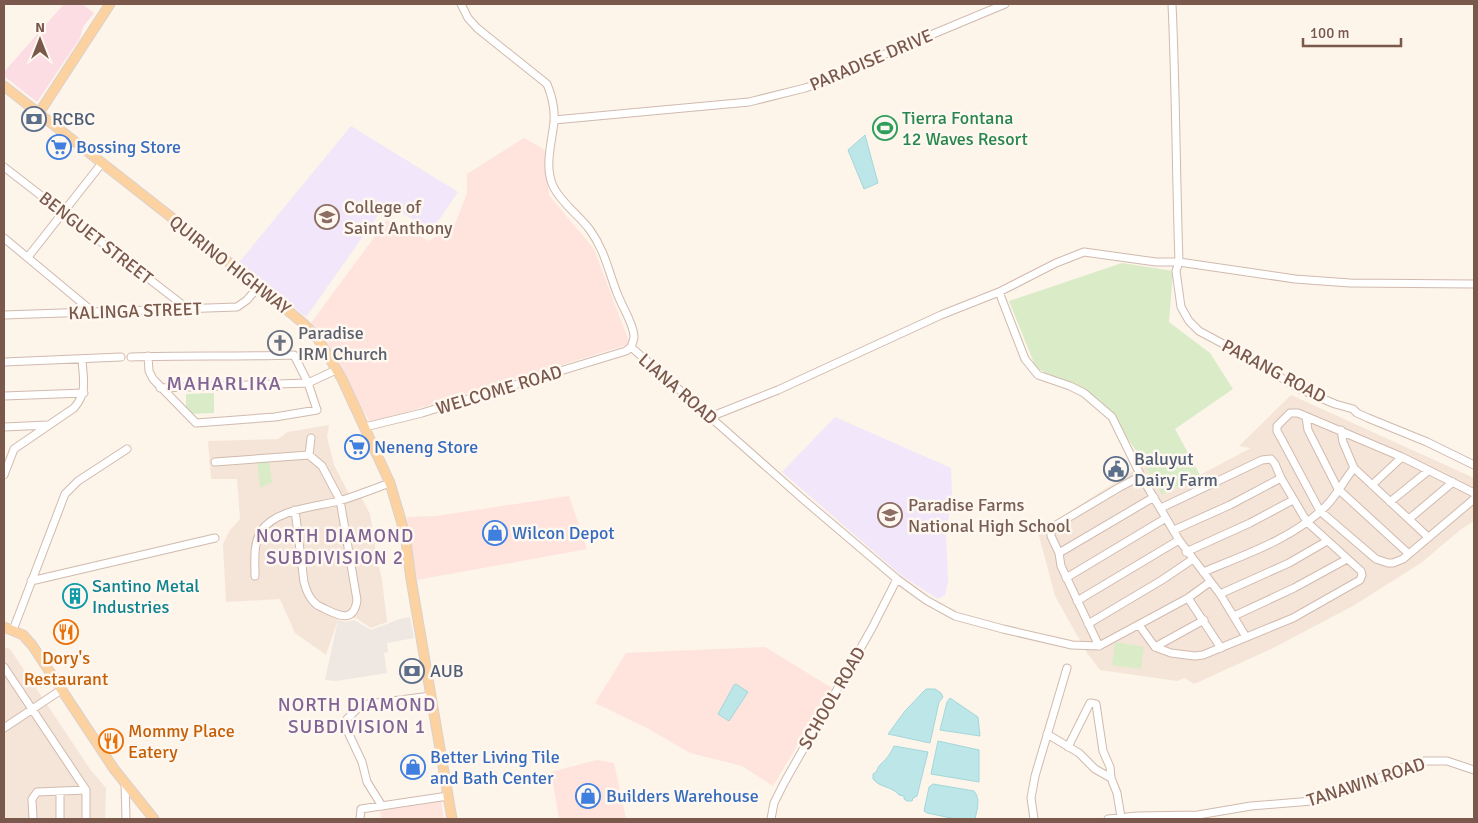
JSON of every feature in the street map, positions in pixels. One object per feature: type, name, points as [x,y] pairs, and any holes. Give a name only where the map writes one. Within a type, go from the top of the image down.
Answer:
[{"type":"main road","points":[[39,113],[110,4]]},
{"type":"main road","name":"QUIRINO HIGHWAY","points":[[4,86],[304,324],[318,339],[365,427],[390,483],[405,534],[452,819]]},
{"type":"main road","points":[[8,628],[23,635],[32,645],[125,784],[154,819]]},
{"type":"street","name":"LIANA ROAD","points":[[461,4],[468,18],[477,28],[547,84],[552,95],[554,120],[550,153],[552,185],[601,246],[616,292],[632,328],[634,336],[631,347],[804,500],[898,579],[926,600],[955,616],[1072,645],[1099,646]]},
{"type":"street","name":"PARADISE DRIVE","points":[[554,120],[749,102],[805,88],[832,79],[878,57],[1005,4]]},
{"type":"street","name":"PARANG ROAD","points":[[1172,4],[1176,86],[1179,262],[1176,271],[1181,307],[1189,321],[1200,331],[1298,388],[1336,404],[1353,408],[1363,415],[1427,442],[1474,465]]},
{"type":"street","points":[[28,257],[102,163]]},
{"type":"street","name":"BENGUET STREET","points":[[4,166],[188,310]]},
{"type":"street","points":[[4,238],[93,312]]},
{"type":"street","points":[[710,417],[778,390],[941,315],[999,292],[1056,262],[1084,252],[1156,262],[1179,262],[1237,272],[1323,282],[1474,284]]},
{"type":"street","name":"KALINGA STREET","points":[[4,315],[237,308],[258,287]]},
{"type":"street","points":[[999,292],[1025,359],[1038,376],[1070,386],[1084,393],[1112,417],[1141,476],[1186,552],[1220,594],[1246,637]]},
{"type":"street","name":"WELCOME ROAD","points":[[365,427],[422,413],[626,351],[631,347]]},
{"type":"street","points":[[131,357],[148,356],[294,355],[308,383],[317,410],[275,417],[196,423],[160,388],[149,371],[148,356]]},
{"type":"street","points":[[4,362],[121,357]]},
{"type":"street","points":[[4,475],[14,449],[74,408],[84,393],[82,359]]},
{"type":"street","points":[[160,388],[308,383],[336,370]]},
{"type":"street","points":[[4,396],[84,393]]},
{"type":"street","points":[[1474,493],[1402,457],[1298,413],[1290,413],[1278,424],[1277,429],[1320,511],[1376,559],[1388,564],[1393,564],[1403,559],[1474,499]]},
{"type":"street","points":[[1306,417],[1308,430],[1338,489],[1409,554]]},
{"type":"street","points":[[4,427],[49,424]]},
{"type":"street","points":[[1341,430],[1343,442],[1354,468],[1428,537]]},
{"type":"street","points":[[309,455],[311,438]]},
{"type":"street","points":[[8,628],[31,581],[65,494],[78,481],[127,449]]},
{"type":"street","points":[[215,462],[309,455],[322,466],[340,500],[357,600],[352,614],[345,616],[337,615],[315,604],[308,594],[304,582],[295,510]]},
{"type":"street","points":[[1372,485],[1402,457]]},
{"type":"street","points":[[1139,625],[1155,647],[1171,653],[1203,655],[1293,618],[1360,580],[1362,574],[1307,522],[1293,500],[1275,464],[1268,458],[1161,508]]},
{"type":"street","points":[[1203,572],[1279,538],[1307,522],[1333,498],[1354,468]]},
{"type":"street","points":[[1390,502],[1428,471]]},
{"type":"street","points":[[1141,476],[1056,525],[1050,532],[1059,553],[1059,562],[1099,646],[1188,598],[1210,582]]},
{"type":"street","points":[[1174,530],[1230,505],[1281,478]]},
{"type":"street","points":[[1409,518],[1453,482]]},
{"type":"street","points":[[255,576],[256,546],[261,532],[273,519],[295,510],[340,500],[390,483]]},
{"type":"street","points":[[1059,553],[1154,497]]},
{"type":"street","points":[[1186,552],[1293,500]]},
{"type":"street","points":[[1066,578],[1166,518]]},
{"type":"street","points":[[31,581],[215,538]]},
{"type":"street","points":[[1077,601],[1179,540]]},
{"type":"street","points":[[1220,594],[1289,563],[1327,541]]},
{"type":"street","points":[[1088,624],[1162,580],[1193,559]]},
{"type":"street","points":[[1234,616],[1294,588],[1347,560]]},
{"type":"street","name":"SCHOOL ROAD","points":[[771,819],[774,803],[784,783],[898,579]]},
{"type":"street","points":[[1188,598],[1221,648]]},
{"type":"street","points":[[1155,647],[1204,620]]},
{"type":"street","points":[[4,666],[86,790],[86,819]]},
{"type":"street","points":[[1034,819],[1031,798],[1033,785],[1067,668]]},
{"type":"street","points":[[4,728],[62,690]]},
{"type":"street","points":[[382,806],[367,782],[362,762],[347,730],[347,719],[360,705],[431,696]]},
{"type":"street","points":[[1068,747],[1090,703],[1096,704],[1102,751],[1110,767],[1121,817]]},
{"type":"street","points":[[1048,734],[1079,753],[1094,768],[1111,778]]},
{"type":"street","name":"TANAWIN ROAD","points":[[1108,819],[1198,815],[1251,806],[1312,801],[1369,783],[1403,767],[1424,761],[1447,761],[1474,770]]},
{"type":"street","points":[[125,784],[126,819]]},
{"type":"street","points":[[33,819],[32,799],[37,792],[86,790]]},
{"type":"street","points":[[60,791],[60,819]]},
{"type":"street","points":[[360,819],[361,809],[448,796]]},
{"type":"shaded area","points":[[64,4],[82,4],[94,13],[83,27],[80,38],[37,102],[4,76],[4,72]]},
{"type":"shaded area","name":"College of Saint Anthony","points":[[351,126],[458,192],[432,230],[386,204],[306,317],[237,265]]},
{"type":"shaded area","points":[[524,138],[545,150],[549,195],[594,249],[630,344],[371,423],[308,327],[387,220],[429,241],[455,224],[467,193],[467,174]]},
{"type":"shaded area","points":[[1291,395],[1474,478],[1474,521],[1460,530],[1421,563],[1353,606],[1271,649],[1194,684],[1185,678],[1177,681],[1100,670],[1087,653],[1055,596],[1038,532],[1144,464],[1162,495],[1251,448],[1239,446]]},
{"type":"shaded area","name":"Paradise Farms National High School","points":[[835,417],[951,468],[952,497],[946,534],[948,581],[945,595],[938,599],[902,576],[782,472]]},
{"type":"shaded area","name":"NORTH DIAMOND SUBDIVISION 2","points":[[329,425],[327,437],[334,465],[349,494],[359,493],[370,514],[382,580],[387,622],[371,628],[356,618],[339,617],[326,655],[295,633],[280,599],[226,602],[223,544],[230,530],[240,519],[237,479],[211,479],[208,441],[278,439],[288,432]]},
{"type":"shaded area","name":"Wilcon Depot","points":[[569,496],[587,549],[417,580],[407,517],[436,516]]},
{"type":"shaded area","points":[[410,617],[414,638],[387,643],[388,652],[384,653],[387,673],[336,681],[325,680],[338,620],[346,622],[354,620],[371,630]]},
{"type":"shaded area","points":[[4,647],[10,649],[90,769],[106,788],[105,819],[4,819]]},
{"type":"shaded area","points":[[765,647],[832,688],[773,786],[742,766],[690,753],[649,729],[595,703],[626,653]]},
{"type":"shaded area","name":"Builders Warehouse","points":[[597,760],[614,763],[626,819],[559,819],[551,772]]},
{"type":"shaded area","points":[[441,800],[444,819],[381,819],[380,810]]},
{"type":"green space","points":[[1122,263],[1173,271],[1169,322],[1210,353],[1233,389],[1175,429],[1200,475],[1162,495],[1137,452],[1114,420],[1093,396],[1036,368],[1009,301]]},
{"type":"green space","points":[[214,393],[214,413],[186,414],[186,394]]},
{"type":"green space","points":[[257,459],[269,459],[272,482],[260,488]]},
{"type":"green space","points":[[1115,642],[1144,647],[1141,669],[1112,665]]},
{"type":"water","points":[[865,135],[878,183],[864,189],[848,150]]},
{"type":"water","points":[[736,684],[748,692],[729,721],[718,714]]},
{"type":"water","points":[[926,689],[935,689],[943,697],[939,702],[930,743],[888,734],[905,711]]},
{"type":"water","points":[[950,698],[978,717],[980,736],[940,730],[947,702]]},
{"type":"water","points":[[938,741],[979,750],[979,782],[931,774]]},
{"type":"water","points":[[894,746],[928,752],[917,796],[912,801],[907,801],[904,799],[904,796],[899,795],[873,779],[873,774]]},
{"type":"water","points":[[933,784],[974,791],[978,801],[975,819],[956,819],[924,811],[929,787]]},
{"type":"place","name":"RCBC","points":[[34,119]]},
{"type":"place","name":"Tierra Fontana 12 Waves Resort","points":[[885,128]]},
{"type":"place","name":"Bossing Store","points":[[59,147]]},
{"type":"place","name":"College of Saint Anthony","points":[[327,217]]},
{"type":"place","name":"Paradise IRM Church","points":[[280,343]]},
{"type":"place","name":"Neneng Store","points":[[357,447]]},
{"type":"place","name":"Baluyut Dairy Farm","points":[[1116,469]]},
{"type":"place","name":"Paradise Farms National High School","points":[[890,515]]},
{"type":"place","name":"Wilcon Depot","points":[[495,533]]},
{"type":"place","name":"Santino Metal Industries","points":[[75,596]]},
{"type":"place","name":"Dory's Restaurant","points":[[66,632]]},
{"type":"place","name":"AUB","points":[[412,671]]},
{"type":"place","name":"Mommy Place Eatery","points":[[111,741]]},
{"type":"place","name":"Better Living Tile and Bath Center","points":[[413,767]]},
{"type":"place","name":"Builders Warehouse","points":[[588,796]]},
{"type":"district","name":"MAHARLIKA","points":[[224,383]]},
{"type":"district","name":"NORTH DIAMOND SUBDIVISION 2","points":[[335,547]]},
{"type":"district","name":"NORTH DIAMOND SUBDIVISION 1","points":[[357,716]]}]
